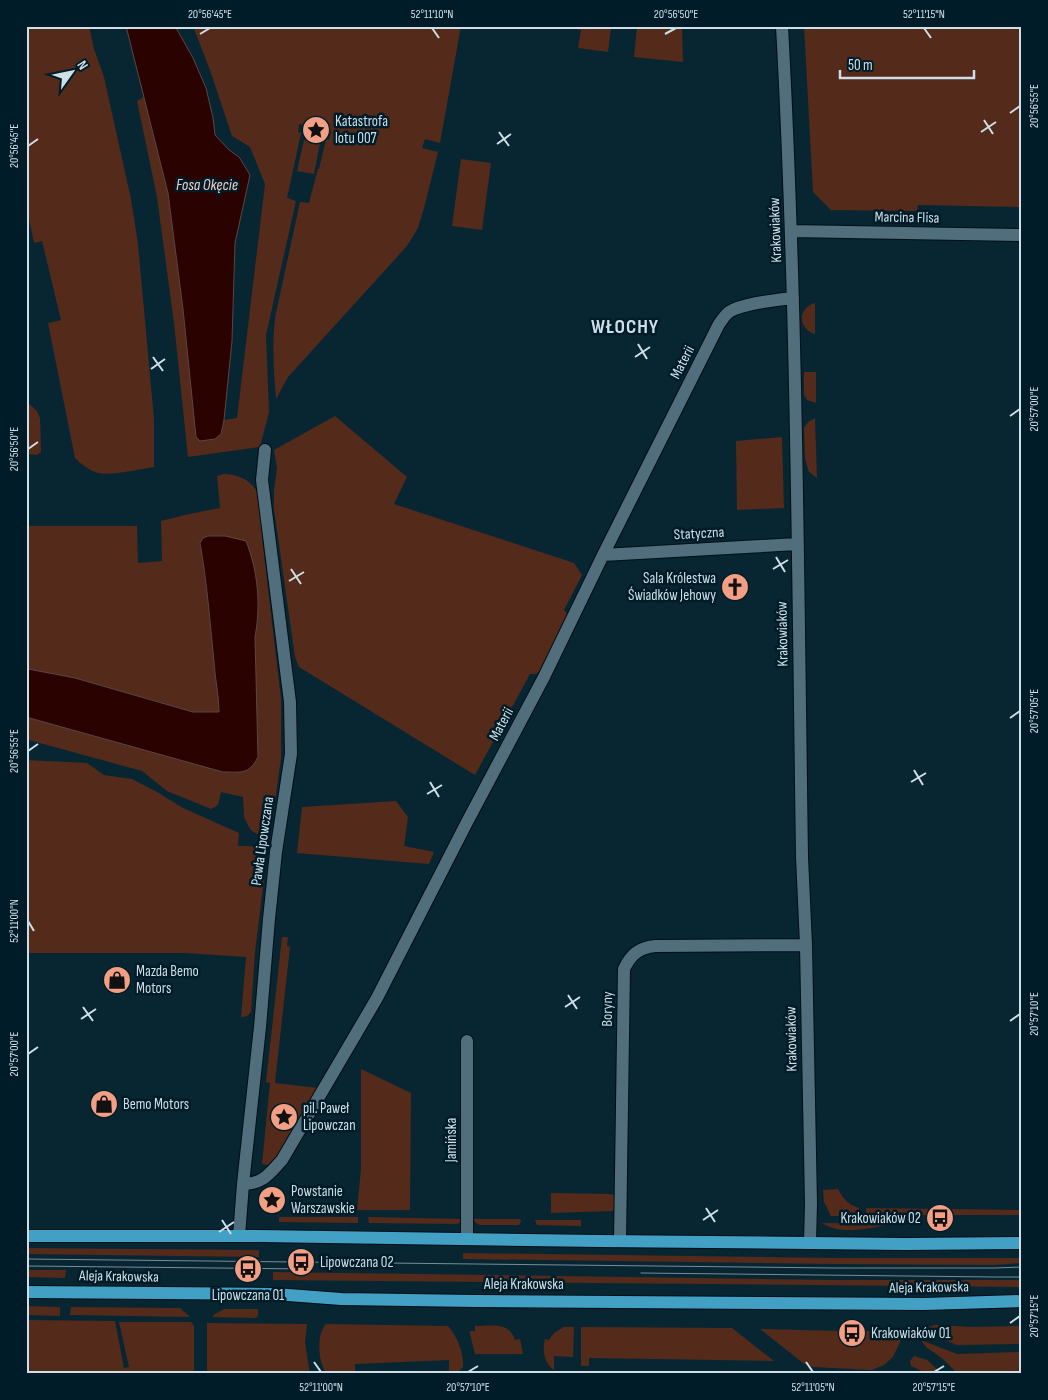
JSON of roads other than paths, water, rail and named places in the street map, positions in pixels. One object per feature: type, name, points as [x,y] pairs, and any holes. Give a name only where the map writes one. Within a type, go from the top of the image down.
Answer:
[{"type":"main road","points":[[26,1236],[239,1236],[905,1244],[1022,1243]]},
{"type":"main road","name":"Aleja Krakowska","points":[[26,1292],[274,1294],[341,1299],[924,1304],[1022,1301]]},
{"type":"street","name":"Krakowiaków","points":[[782,26],[793,298],[802,847],[806,945],[811,1204],[810,1242]]},
{"type":"street","name":"Marcina Flisa","points":[[791,231],[1022,235]]},
{"type":"street","name":"Materii","points":[[243,1184],[252,1184],[266,1178],[282,1160],[377,998],[544,677],[603,555],[724,317],[732,310],[751,304],[793,298]]},
{"type":"street","name":"Pawła Lipowczana","points":[[239,1236],[276,852],[291,754],[290,702],[262,480],[265,450]]},
{"type":"street","name":"Statyczna","points":[[603,555],[797,544]]},
{"type":"street","name":"Boryny","points":[[620,1241],[624,969],[629,959],[635,952],[645,947],[655,946],[806,945]]},
{"type":"street","name":"Jamińska","points":[[467,1041],[468,1239]]},
{"type":"water","name":"Fosa Okęcie","points":[[126,26],[175,26],[193,58],[206,88],[215,135],[229,150],[239,157],[250,175],[235,243],[232,341],[224,420],[221,434],[215,439],[200,441],[196,437],[183,309],[168,193]]},
{"type":"water","points":[[208,536],[225,536],[246,541],[256,576],[258,600],[255,637],[258,757],[248,770],[223,772],[26,717],[26,670],[28,669],[75,678],[193,712],[219,712],[205,572],[200,543],[203,538]]},
{"type":"tram line","points":[[26,1259],[834,1268],[1022,1267]]},
{"type":"tram line","points":[[26,1266],[309,1269]]},
{"type":"tram line","points":[[641,1273],[1022,1277]]},
{"type":"place","name":"Katastrofa lotu 007","points":[[316,130]]},
{"type":"place","name":"Sala Królestwa Świadków Jehowy","points":[[735,587]]},
{"type":"place","name":"Mazda Bemo Motors","points":[[117,980]]},
{"type":"place","name":"Bemo Motors","points":[[104,1104]]},
{"type":"place","name":"pil. Paweł Lipowczan","points":[[284,1117]]},
{"type":"place","name":"Powstanie Warszawskie","points":[[272,1200]]},
{"type":"place","name":"Krakowiaków 02","points":[[940,1218]]},
{"type":"place","name":"Lipowczana 02","points":[[301,1262]]},
{"type":"place","name":"Lipowczana 01","points":[[248,1269]]},
{"type":"place","name":"Krakowiaków 01","points":[[852,1333]]},
{"type":"district","name":"WŁOCHY","points":[[625,326]]}]
